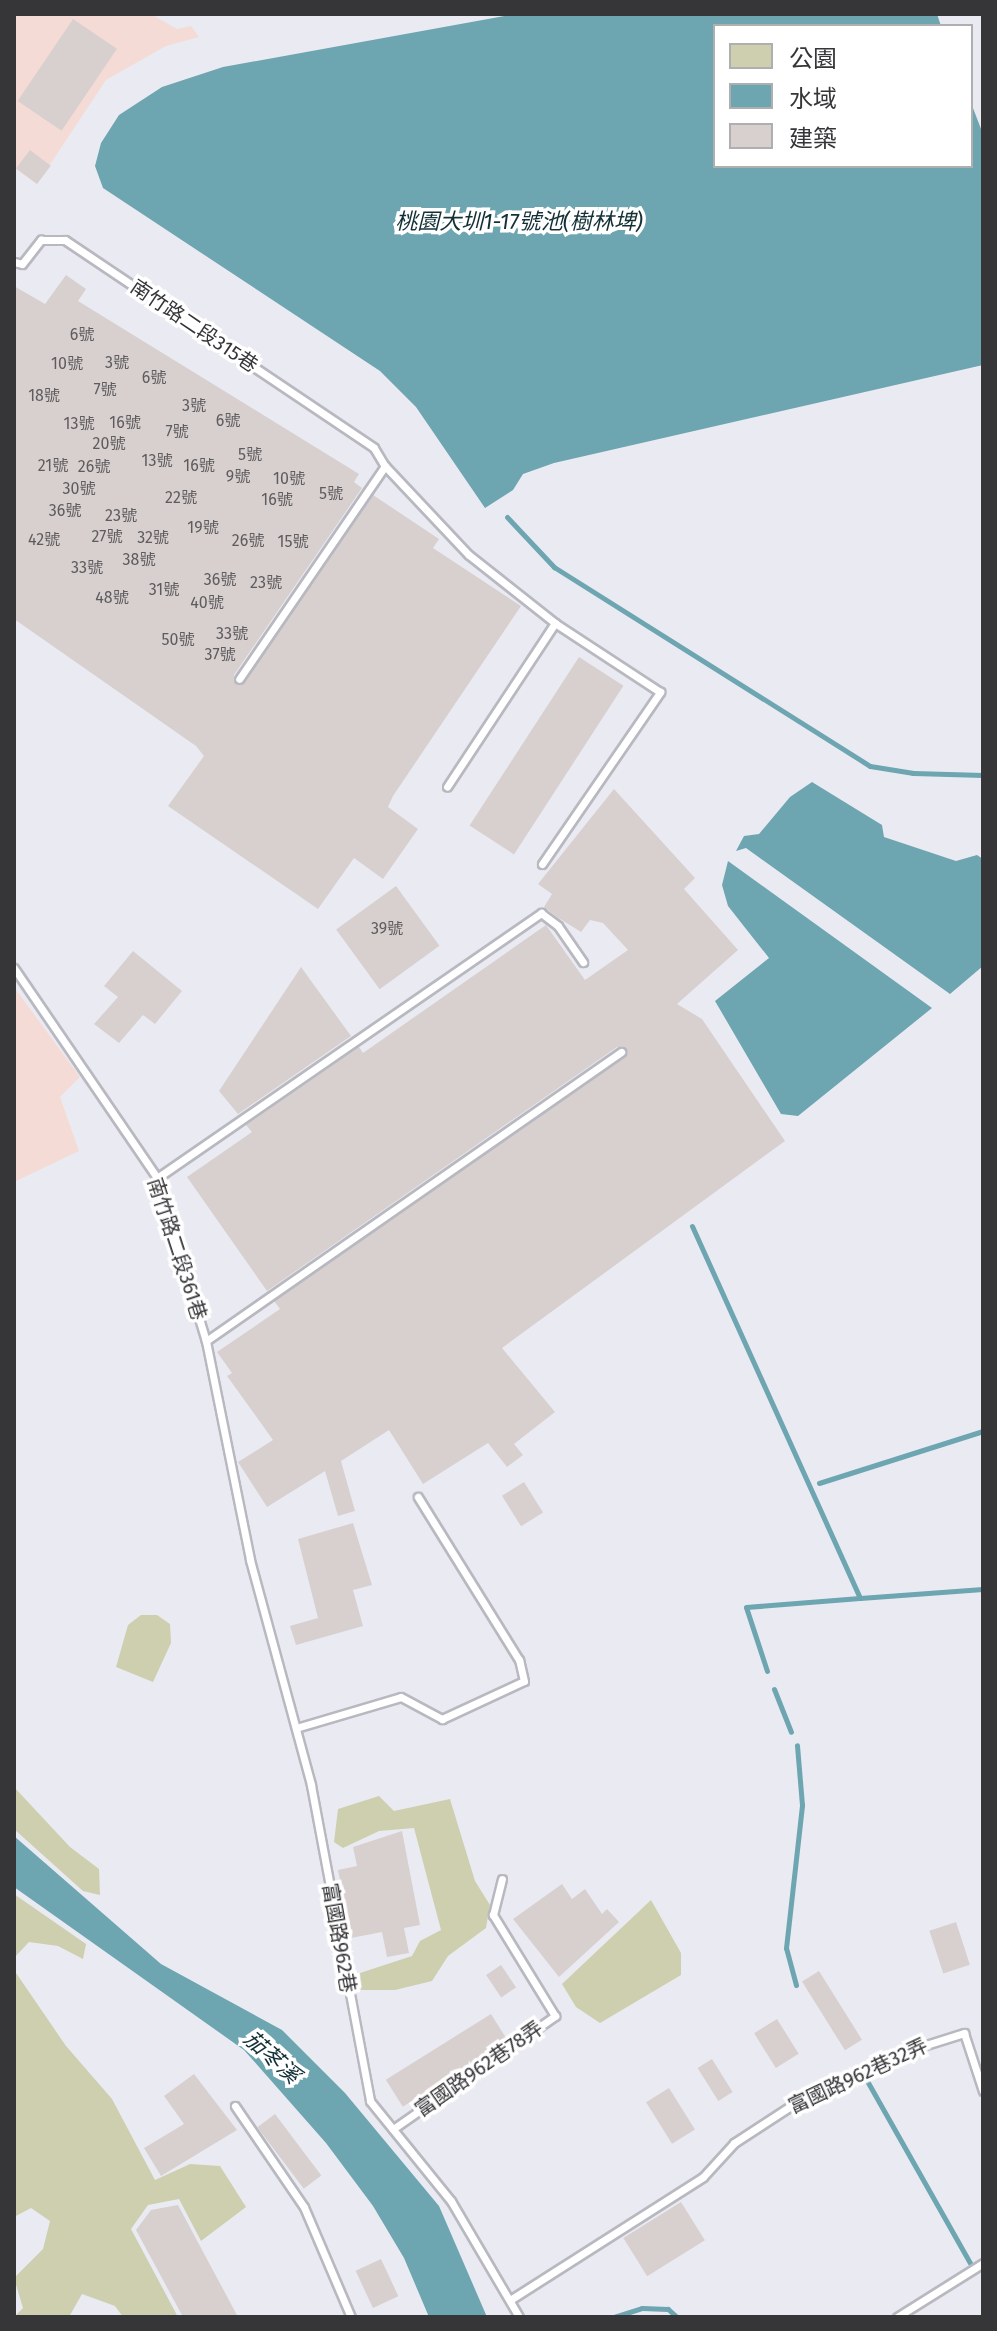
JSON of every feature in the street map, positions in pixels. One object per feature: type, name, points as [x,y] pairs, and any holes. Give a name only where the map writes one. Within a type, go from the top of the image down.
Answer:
[{"type":"lane","name":"南竹路二段315巷","points":[[14,262],[22,264],[41,240],[65,240],[374,448],[385,466]]},
{"type":"lane","points":[[239,679],[385,466],[469,555],[555,623],[660,692],[542,864]]},
{"type":"lane","points":[[447,787],[555,623]]},
{"type":"lane","points":[[157,1178],[541,913],[558,926],[583,962]]},
{"type":"lane","name":"南竹路二段361巷","points":[[14,968],[157,1178],[206,1341],[242,1521]]},
{"type":"lane","points":[[206,1341],[621,1052]]},
{"type":"lane","points":[[296,1728],[401,1697],[442,1719],[524,1681],[519,1660],[418,1497]]},
{"type":"lane","name":"富國路962巷","points":[[242,1521],[296,1728],[370,2101],[451,2201],[519,2317]]},
{"type":"lane","name":"富國路962巷78弄","points":[[393,2129],[555,2016],[493,1915],[502,1879]]},
{"type":"lane","name":"富國路962巷32弄","points":[[510,2300],[703,2177],[734,2143],[797,2102],[891,2056],[964,2033],[983,2091]]},
{"type":"lane","points":[[235,2106],[304,2207],[351,2317]]},
{"type":"lane","points":[[897,2317],[983,2263]]},
{"type":"shaded area","points":[[14,14],[151,14],[177,29],[191,26],[199,37],[166,46],[106,80],[37,184],[14,168]]},
{"type":"shaded area","points":[[14,987],[80,1077],[60,1097],[79,1151],[14,1182]]},
{"type":"green space","points":[[141,1615],[157,1615],[170,1624],[171,1643],[153,1682],[116,1667],[128,1625]]},
{"type":"green space","points":[[14,1787],[70,1847],[99,1869],[100,1895],[83,1891],[14,1829]]},
{"type":"green space","points":[[379,1796],[394,1811],[450,1799],[475,1881],[490,1905],[486,1928],[448,1956],[432,1981],[395,1990],[361,1990],[360,1973],[412,1956],[420,1941],[441,1930],[414,1828],[379,1831],[343,1848],[334,1842],[338,1809]]},
{"type":"green space","points":[[14,1894],[86,1944],[83,1959],[58,1946],[29,1942],[14,1958]]},
{"type":"green space","points":[[651,1900],[681,1953],[681,1975],[600,2023],[576,2007],[562,1984]]},
{"type":"green space","points":[[14,1970],[66,2046],[112,2099],[155,2180],[190,2164],[220,2166],[246,2207],[201,2241],[179,2199],[148,2205],[131,2229],[178,2317],[123,2317],[115,2306],[82,2294],[69,2317],[14,2317],[23,2308],[14,2278],[43,2249],[50,2221],[31,2208],[14,2217]]},
{"type":"water","name":"桃園大圳1-17號池(樹林埤)","points":[[516,14],[937,14],[940,24],[713,24],[713,168],[973,168],[973,108],[983,134],[983,365],[554,463],[523,474],[513,490],[485,508],[416,407],[380,371],[103,188],[95,166],[101,143],[119,115],[162,87],[223,67]]},
{"type":"water","points":[[812,782],[882,825],[884,837],[956,861],[977,855],[983,859],[983,966],[950,994],[746,848],[736,851],[744,836],[759,834],[790,797]]},
{"type":"water","points":[[728,861],[932,1008],[798,1116],[781,1114],[715,1001],[769,958],[728,906],[722,885]]},
{"type":"water","name":"茄苳溪","points":[[14,1836],[161,1964],[282,2030],[345,2093],[439,2206],[487,2317],[429,2317],[404,2258],[373,2206],[326,2143],[244,2050],[14,1887]]},
{"type":"building","points":[[73,19],[117,49],[62,131],[18,101]]},
{"type":"building","points":[[30,150],[51,166],[37,184],[16,168]]},
{"type":"building","points":[[66,275],[86,289],[78,301],[359,474],[354,482],[362,488],[234,675],[235,684],[244,683],[373,495],[439,539],[433,548],[521,606],[393,796],[388,807],[418,829],[383,879],[354,858],[318,909],[168,806],[204,756],[196,746],[14,619],[14,286],[45,304]]},
{"type":"building","points":[[579,657],[623,686],[514,854],[470,826]]},
{"type":"building","points":[[614,789],[695,878],[684,889],[738,950],[677,1004],[702,1019],[785,1141],[502,1348],[555,1412],[514,1444],[523,1455],[507,1467],[488,1443],[423,1484],[389,1430],[341,1461],[355,1511],[338,1516],[325,1471],[267,1507],[238,1462],[273,1440],[227,1376],[232,1373],[217,1352],[280,1309],[274,1301],[627,1051],[617,1047],[267,1291],[187,1177],[252,1132],[246,1125],[359,1047],[363,1053],[546,925],[585,980],[628,950],[603,923],[590,920],[581,932],[557,917],[544,907],[552,894],[538,884]]},
{"type":"building","points":[[396,886],[439,946],[380,989],[336,929]]},
{"type":"building","points":[[133,951],[182,991],[155,1024],[143,1015],[119,1043],[94,1024],[118,997],[104,986]]},
{"type":"building","points":[[301,967],[351,1036],[238,1114],[219,1091]]},
{"type":"building","points":[[524,1482],[543,1513],[521,1526],[502,1496]]},
{"type":"building","points":[[353,1523],[372,1585],[353,1590],[363,1626],[296,1645],[290,1626],[318,1618],[298,1539]]},
{"type":"building","points":[[402,1831],[420,1925],[404,1928],[409,1953],[387,1957],[382,1932],[351,1938],[338,1870],[357,1866],[353,1847]]},
{"type":"building","points":[[562,1884],[572,1899],[585,1889],[602,1914],[607,1909],[619,1922],[559,1977],[513,1919]]},
{"type":"building","points":[[956,1922],[970,1965],[943,1973],[929,1931]]},
{"type":"building","points":[[501,1965],[516,1987],[501,1997],[486,1975]]},
{"type":"building","points":[[819,1971],[862,2040],[845,2050],[802,1982]]},
{"type":"building","points":[[491,2014],[508,2041],[403,2107],[386,2080]]},
{"type":"building","points":[[777,2019],[799,2054],[776,2068],[754,2033]]},
{"type":"building","points":[[712,2059],[733,2092],[718,2101],[698,2068]]},
{"type":"building","points":[[194,2074],[237,2130],[161,2176],[144,2148],[184,2124],[164,2096]]},
{"type":"building","points":[[669,2088],[695,2130],[672,2144],[646,2102]]},
{"type":"building","points":[[275,2114],[321,2175],[304,2189],[257,2127]]},
{"type":"building","points":[[681,2202],[705,2240],[647,2276],[623,2238]]},
{"type":"building","points":[[178,2205],[238,2317],[183,2317],[136,2230],[151,2210]]},
{"type":"building","points":[[381,2259],[398,2296],[373,2308],[356,2271]]},
{"type":"waterway","points":[[507,517],[554,567],[870,766],[913,773],[983,775]]},
{"type":"waterway","points":[[692,1226],[860,1598],[983,1589]]},
{"type":"waterway","points":[[819,1483],[983,1431]]},
{"type":"waterway","points":[[767,1671],[746,1607],[860,1598]]},
{"type":"waterway","points":[[774,1689],[791,1732]]},
{"type":"waterway","points":[[796,1985],[786,1948],[802,1805],[797,1745]]},
{"type":"waterway","points":[[866,2079],[970,2263]]},
{"type":"waterway","points":[[614,2317],[642,2308],[668,2309],[677,2317]]}]
